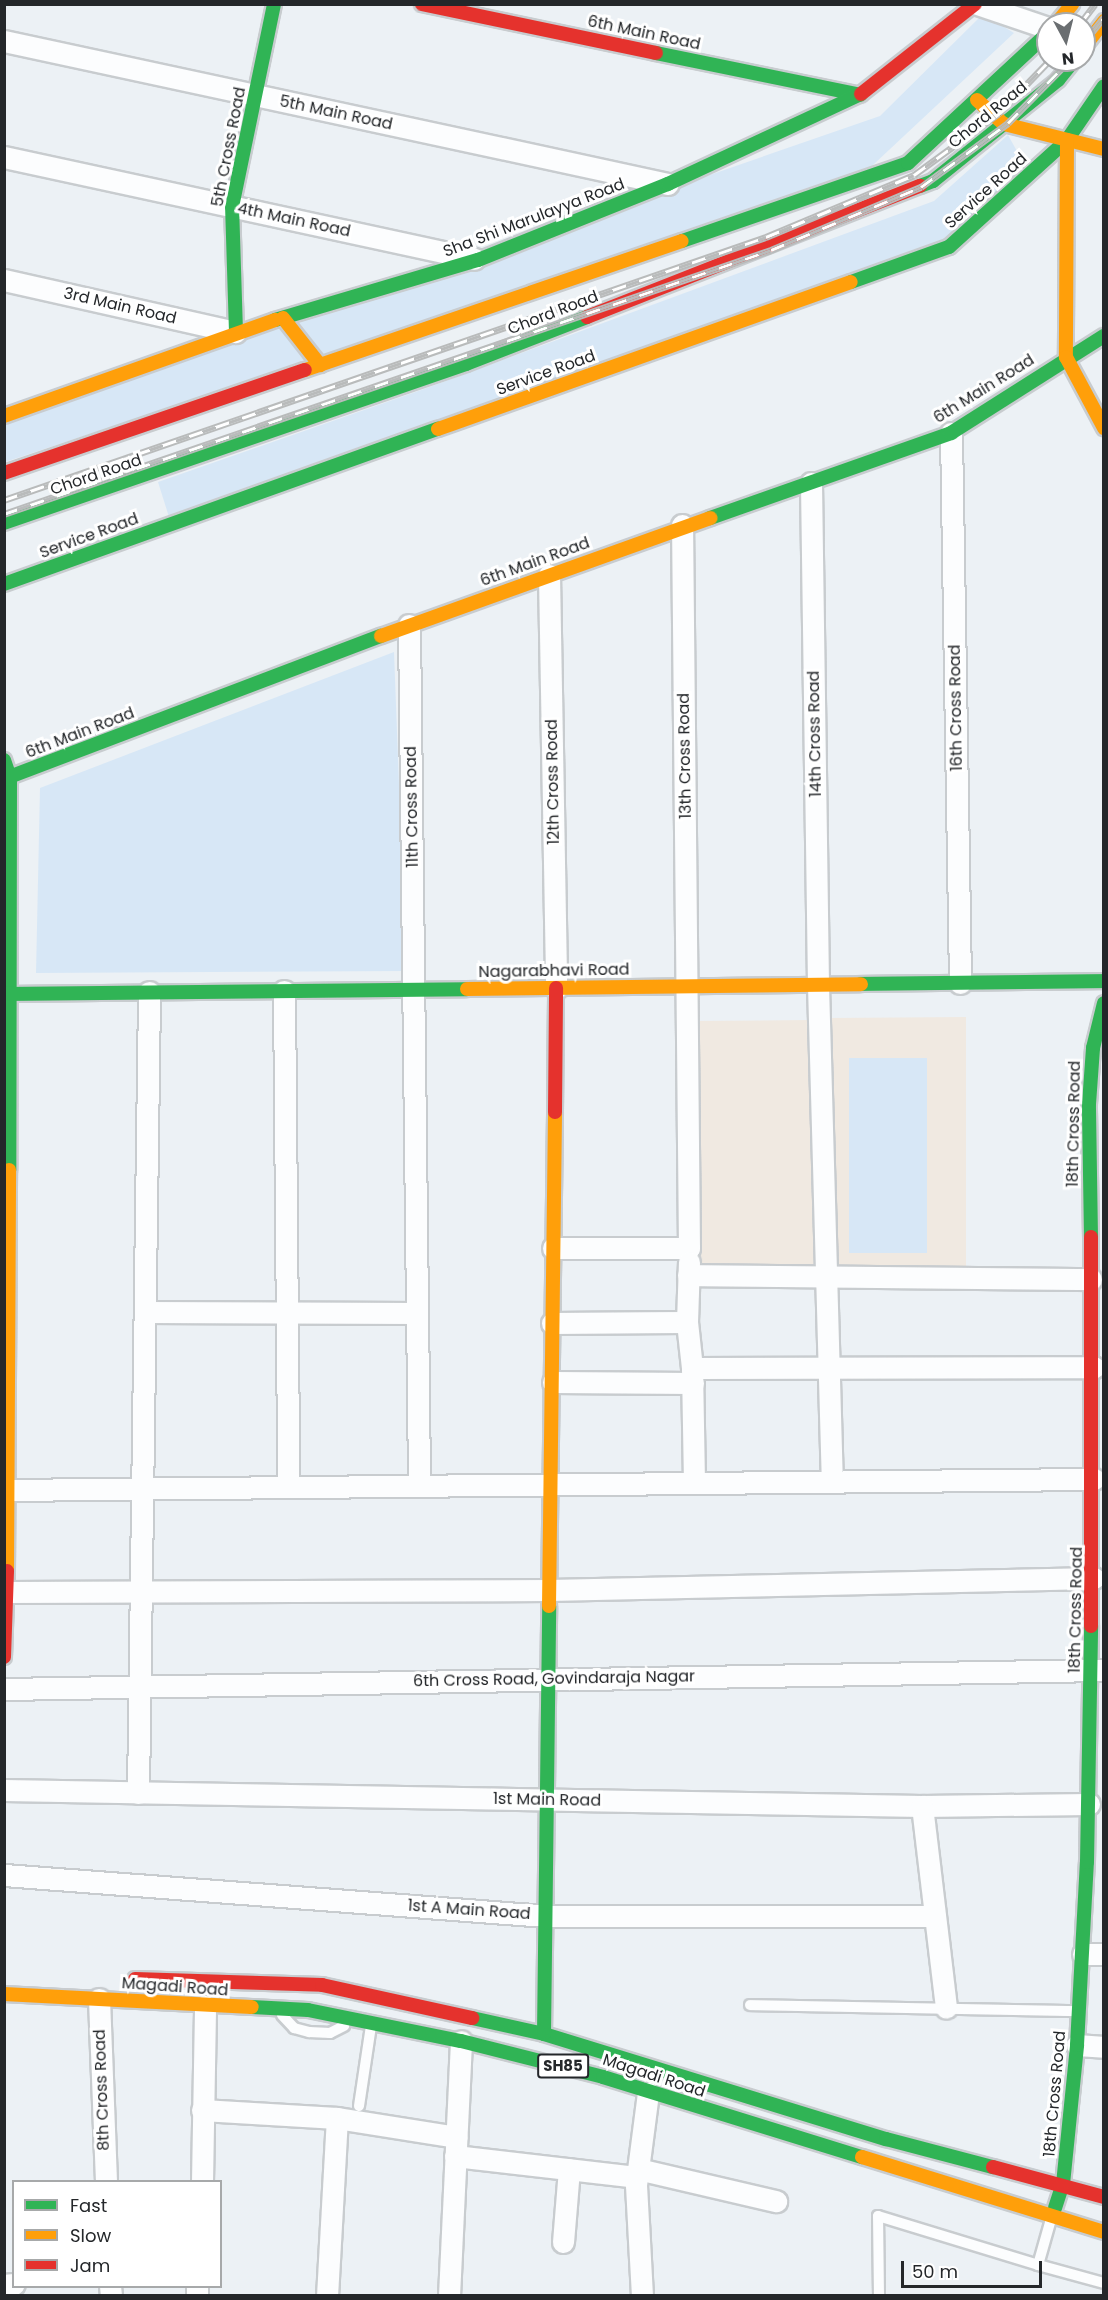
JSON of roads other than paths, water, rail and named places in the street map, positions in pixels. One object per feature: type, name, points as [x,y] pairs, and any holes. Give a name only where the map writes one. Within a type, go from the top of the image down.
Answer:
[{"type":"main road","name":"5th Cross Road","points":[[236,332],[232,207],[274,4]]},
{"type":"main road","name":"6th Main Road","points":[[422,4],[860,95]]},
{"type":"main road","name":"Sha Shi Marulayya Road","points":[[5,416],[236,332],[477,260],[668,184],[860,95],[976,4]]},
{"type":"main road","name":"Chord Road","points":[[4,473],[908,163],[1036,44]]},
{"type":"main road","name":"Chord Road","points":[[4,523],[466,364],[811,231],[933,181],[1058,80],[1064,72]]},
{"type":"main road","name":"Service Road","points":[[4,584],[949,247],[1067,140],[1104,86]]},
{"type":"main road","points":[[977,100],[1004,124],[1104,149]]},
{"type":"main road","points":[[1067,140],[1066,357],[1104,428]]},
{"type":"main road","points":[[282,318],[320,365]]},
{"type":"main road","name":"6th Main Road","points":[[7,778],[409,625],[682,525],[811,483],[951,433],[1066,357],[1104,336]]},
{"type":"main road","points":[[4,760],[7,778],[7,1490],[4,1657]]},
{"type":"main road","name":"Nagarabhavi Road","points":[[6,994],[1104,981]]},
{"type":"main road","points":[[544,2034],[556,988]]},
{"type":"main road","name":"18th Cross Road","points":[[1052,2216],[1063,2184],[1079,2011],[1093,1954],[1094,1794],[1098,1670],[1094,1578],[1094,1479],[1099,1393],[1094,1367],[1098,1310],[1091,1279],[1096,1187],[1096,1103],[1093,1048],[1104,1003]]},
{"type":"main road","name":"Magadi Road","points":[[119,1979],[322,1985],[544,2034],[886,2139],[1063,2184],[1104,2197]]},
{"type":"main road","name":"Magadi Road","points":[[4,1994],[279,2009],[350,2018],[461,2041],[558,2064],[1104,2232]]},
{"type":"street","points":[[976,4],[1036,24]]},
{"type":"street","name":"5th Main Road","points":[[4,41],[668,184]]},
{"type":"street","name":"4th Main Road","points":[[4,157],[477,260]]},
{"type":"street","name":"3rd Main Road","points":[[4,280],[236,332]]},
{"type":"street","name":"16th Cross Road","points":[[951,433],[960,983]]},
{"type":"street","name":"14th Cross Road","points":[[811,483],[818,985],[832,1482]]},
{"type":"street","name":"13th Cross Road","points":[[682,525],[689,986],[687,1322],[692,1375],[694,1483]]},
{"type":"street","name":"12th Cross Road","points":[[549,575],[556,988]]},
{"type":"street","name":"11th Cross Road","points":[[409,625],[418,1486]]},
{"type":"street","points":[[284,991],[288,1487]]},
{"type":"street","points":[[138,1793],[149,992]]},
{"type":"street","points":[[553,1248],[689,1248]]},
{"type":"street","points":[[688,1275],[1091,1279]]},
{"type":"street","points":[[145,1312],[287,1314],[417,1312]]},
{"type":"street","points":[[552,1323],[687,1322]]},
{"type":"street","points":[[553,1382],[828,1370],[1094,1367]]},
{"type":"street","points":[[7,1490],[1094,1479]]},
{"type":"street","points":[[6,1592],[549,1590],[1094,1578]]},
{"type":"street","name":"6th Cross Road, Govindaraja Nagar","points":[[4,1689],[1098,1670]]},
{"type":"street","name":"1st Main Road","points":[[4,1790],[922,1806],[1094,1794]]},
{"type":"street","points":[[922,1806],[946,2007]]},
{"type":"street","name":"1st A Main Road","points":[[4,1875],[546,1916],[935,1916]]},
{"type":"street","name":"8th Cross Road","points":[[99,1999],[106,2180]]},
{"type":"street","points":[[202,2180],[205,2006]]},
{"type":"street","points":[[449,2295],[461,2041]]},
{"type":"street","points":[[1077,2045],[1104,2047]]},
{"type":"street","points":[[642,2295],[637,2173],[648,2093]]},
{"type":"street","points":[[202,2110],[337,2118],[569,2169],[637,2173],[776,2201]]},
{"type":"street","points":[[327,2295],[337,2118]]},
{"type":"street","points":[[563,2242],[569,2169]]},
{"type":"lane","points":[[750,2005],[1079,2011]]},
{"type":"lane","points":[[279,2009],[285,2022],[309,2032],[336,2031],[350,2018]]},
{"type":"lane","points":[[359,2106],[371,2023]]},
{"type":"lane","points":[[879,2295],[878,2216],[1104,2283]]},
{"type":"lane","points":[[1038,2265],[1052,2216]]},
{"type":"railway","points":[[1089,12],[1095,4]]},
{"type":"railway","points":[[1096,27],[1104,17]]},
{"type":"railway","points":[[4,500],[766,237],[914,175],[999,113],[1038,72]]},
{"type":"railway","points":[[4,514],[771,250],[921,187],[1008,123],[1058,72]]}]
